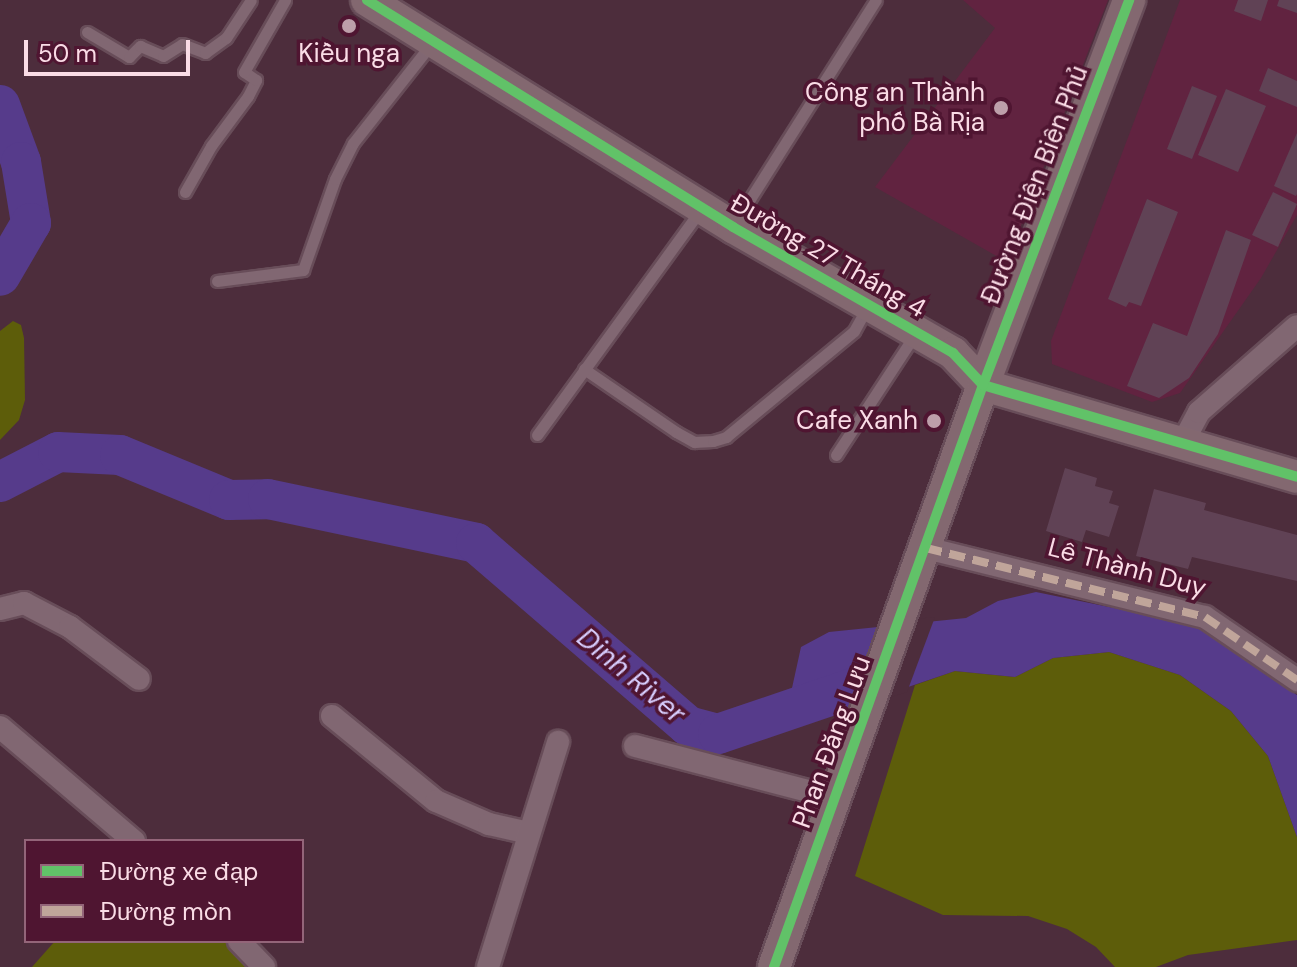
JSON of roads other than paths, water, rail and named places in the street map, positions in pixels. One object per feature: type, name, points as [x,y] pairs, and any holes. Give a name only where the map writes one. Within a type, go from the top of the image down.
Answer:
[{"type":"street","name":"Đường 27 Tháng 4","points":[[367,0],[733,227],[953,353],[983,385]]},
{"type":"street","name":"Đường Điện Biên Phủ","points":[[929,540],[983,385],[1129,0]]},
{"type":"street","points":[[1182,444],[1199,412],[1297,326]]},
{"type":"street","points":[[983,385],[1297,477]]},
{"type":"street","name":"Lê Thành Duy","points":[[929,540],[1205,617],[1297,680]]},
{"type":"street","name":"Phan Đăng Lưu","points":[[774,967],[929,540]]},
{"type":"street","points":[[0,609],[24,603],[70,627],[139,679]]},
{"type":"street","points":[[332,716],[436,801],[489,824],[529,833]]},
{"type":"street","points":[[0,727],[132,839]]},
{"type":"street","points":[[488,967],[558,742]]},
{"type":"street","points":[[635,746],[836,794]]},
{"type":"street","points":[[241,943],[264,967]]},
{"type":"lane","points":[[87,32],[129,57],[140,46],[163,56],[182,44],[205,53],[226,38],[251,0]]},
{"type":"lane","points":[[185,192],[211,146],[248,96],[256,80],[244,72],[285,0]]},
{"type":"lane","points":[[733,227],[876,0]]},
{"type":"lane","points":[[217,281],[303,270],[335,179],[353,143],[433,41]]},
{"type":"lane","points":[[537,435],[701,207]]},
{"type":"lane","points":[[584,369],[676,432],[694,442],[713,441],[726,437],[854,331],[869,305]]},
{"type":"lane","points":[[836,455],[917,332]]},
{"type":"waterway","name":"Dinh River","points":[[0,105],[21,162],[31,223],[0,276]]},
{"type":"waterway","name":"Dinh River","points":[[0,482],[58,452],[120,455],[229,500],[268,499],[476,543],[688,726],[718,734],[862,685]]},
{"type":"place","name":"Kiều nga","points":[[349,26]]},
{"type":"place","name":"Công an Thành phố Bà Rịa","points":[[1001,108]]},
{"type":"place","name":"Cafe Xanh","points":[[934,421]]}]
